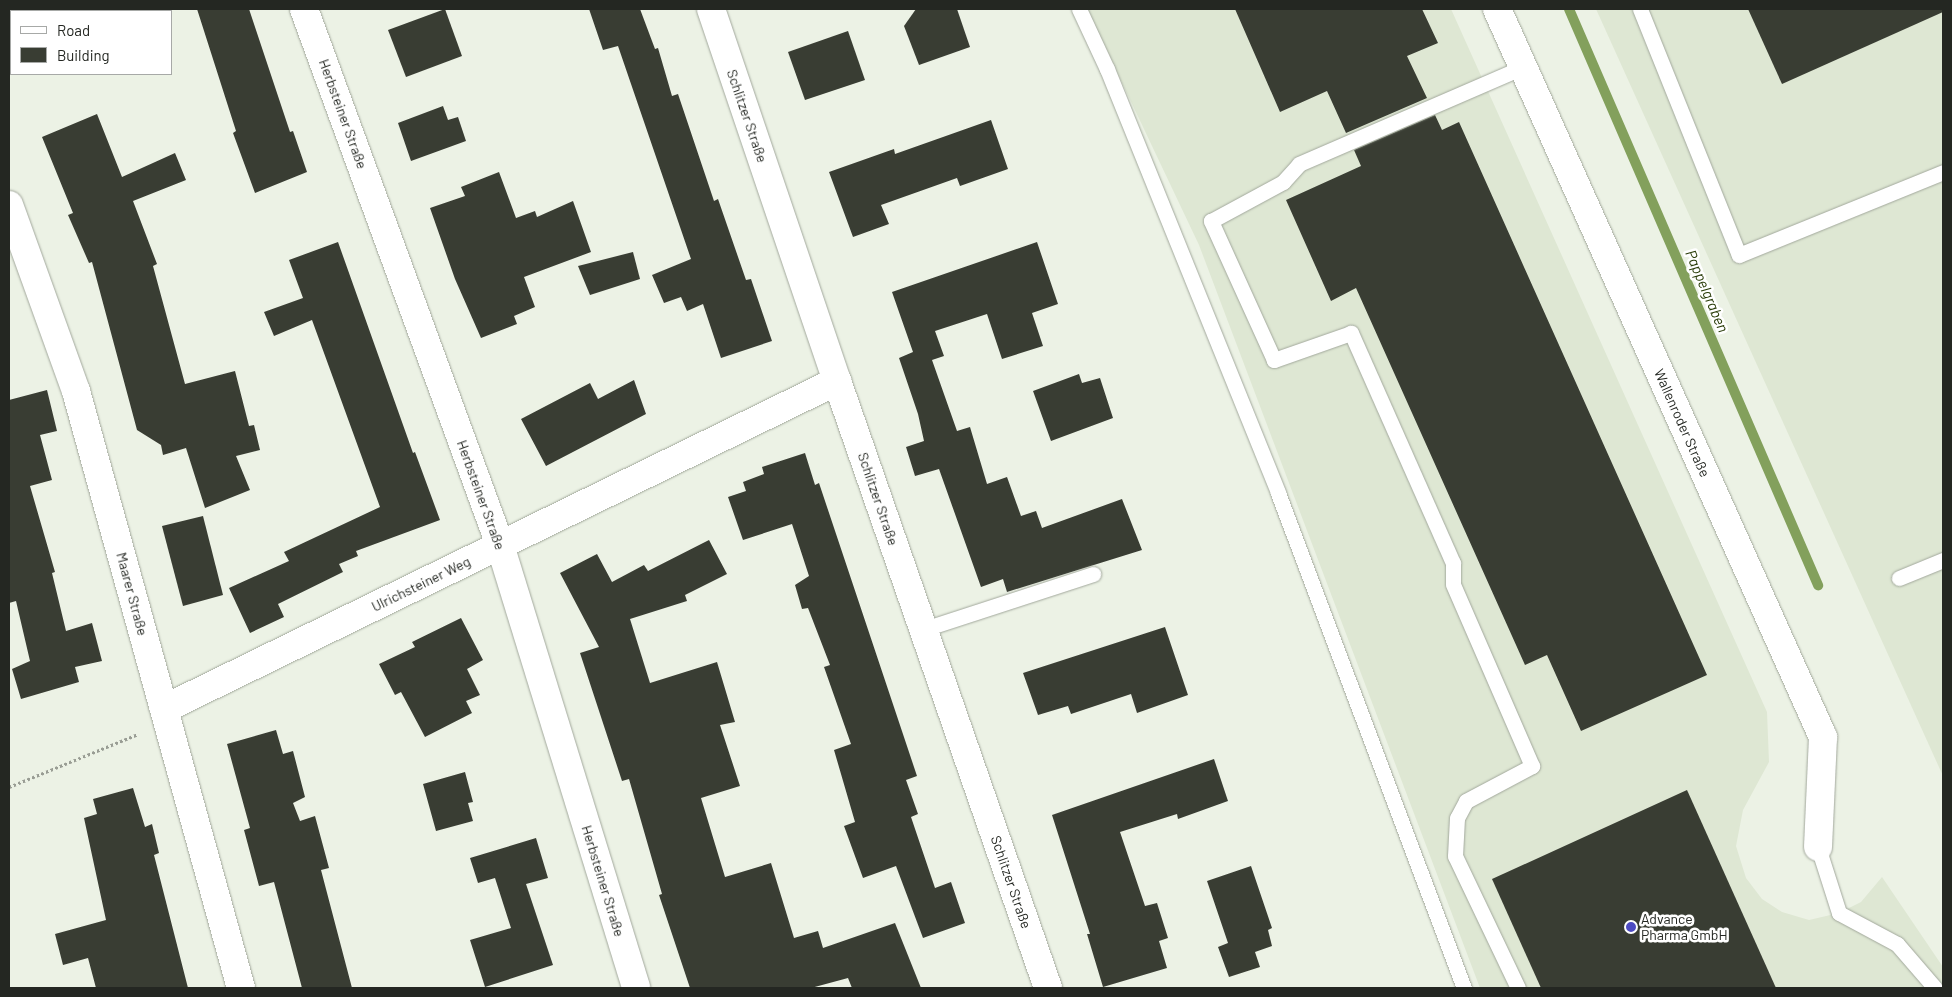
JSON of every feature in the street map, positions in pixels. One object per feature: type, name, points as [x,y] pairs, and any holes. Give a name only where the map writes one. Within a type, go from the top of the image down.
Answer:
[{"type":"street","name":"Herbsteiner Straße","points":[[304,9],[500,545],[636,988]]},
{"type":"street","name":"Schlitzer Straße","points":[[711,9],[836,381],[1048,988]]},
{"type":"street","name":"Wallenroder Straße","points":[[1497,9],[1823,737],[1818,847]]},
{"type":"street","name":"Maarer Straße","points":[[9,205],[76,390],[241,988]]},
{"type":"street","name":"Ulrichsteiner Weg","points":[[164,710],[836,381]]},
{"type":"lane","points":[[1079,9],[1107,69],[1278,493],[1464,988]]},
{"type":"lane","points":[[1640,9],[1739,254],[1943,172]]},
{"type":"lane","points":[[1518,988],[1455,856],[1457,818],[1466,801],[1532,766],[1453,584],[1453,563],[1351,333],[1274,360],[1211,220],[1284,182],[1299,164],[1523,67]]},
{"type":"lane","points":[[1899,578],[1943,560]]},
{"type":"lane","points":[[924,629],[1093,574]]},
{"type":"lane","points":[[1818,847],[1840,913],[1897,944],[1935,988]]},
{"type":"path","points":[[9,787],[136,735],[164,710]]},
{"type":"shaded area","points":[[1087,9],[1451,9],[1767,712],[1769,762],[1743,810],[1736,846],[1746,878],[1762,899],[1782,912],[1809,920],[1839,913],[1861,902],[1882,877],[1943,967],[1943,988],[1480,988],[1199,245]]},
{"type":"shaded area","points":[[1596,9],[1943,9],[1943,776]]},
{"type":"building","points":[[197,9],[249,9],[290,132],[293,131],[307,172],[255,193],[233,133],[236,131]]},
{"type":"building","points":[[445,9],[462,56],[406,77],[388,30]]},
{"type":"building","points":[[589,9],[640,9],[655,49],[658,48],[672,96],[678,94],[714,201],[718,199],[746,280],[751,279],[772,341],[721,358],[703,304],[687,311],[681,297],[664,303],[652,275],[691,259],[618,46],[603,50]]},
{"type":"building","points":[[916,9],[957,9],[970,47],[919,65],[904,26]]},
{"type":"building","points":[[1235,9],[1422,9],[1438,43],[1407,56],[1427,98],[1346,133],[1327,91],[1280,112]]},
{"type":"building","points":[[1748,9],[1943,9],[1943,12],[1782,84]]},
{"type":"building","points":[[848,31],[865,80],[805,100],[788,52]]},
{"type":"building","points":[[443,106],[448,120],[458,117],[466,141],[411,161],[398,123]]},
{"type":"building","points":[[97,114],[122,177],[175,153],[186,180],[133,201],[157,264],[153,266],[185,384],[235,371],[249,426],[254,425],[260,450],[236,456],[250,490],[205,508],[186,448],[163,455],[161,445],[137,430],[92,262],[89,263],[68,215],[73,213],[42,137]]},
{"type":"building","points":[[1435,115],[1442,130],[1459,122],[1707,675],[1581,731],[1547,655],[1525,665],[1356,288],[1331,301],[1286,200],[1361,166],[1354,150]]},
{"type":"building","points":[[991,120],[1008,169],[960,186],[957,178],[881,205],[889,224],[853,237],[829,172],[894,149],[895,154]]},
{"type":"building","points":[[499,172],[516,218],[535,211],[537,217],[573,201],[591,252],[524,277],[535,307],[514,316],[517,324],[481,338],[455,279],[430,208],[465,196],[461,187]]},
{"type":"building","points":[[338,242],[413,453],[415,452],[440,520],[356,551],[358,556],[339,564],[343,572],[278,604],[284,617],[250,633],[229,588],[289,561],[284,552],[380,507],[312,320],[274,336],[264,312],[303,298],[289,260]]},
{"type":"building","points":[[1037,242],[1058,304],[1032,313],[1043,346],[1002,359],[987,314],[935,331],[944,356],[932,360],[957,431],[970,427],[987,484],[1007,477],[1021,516],[1036,511],[1042,528],[1122,499],[1142,550],[1007,592],[1003,579],[981,587],[939,469],[915,476],[906,447],[924,441],[918,414],[899,358],[913,352],[892,292]]},
{"type":"building","points":[[633,252],[640,279],[590,295],[578,266]]},
{"type":"building","points":[[1079,374],[1082,383],[1100,378],[1113,418],[1051,441],[1033,391]]},
{"type":"building","points":[[634,380],[646,414],[546,466],[521,419],[590,383],[598,399]]},
{"type":"building","points":[[47,390],[57,431],[40,435],[52,480],[30,486],[55,572],[52,573],[66,631],[92,623],[102,661],[75,667],[79,682],[21,699],[12,669],[30,661],[16,601],[9,603],[9,400]]},
{"type":"building","points":[[805,453],[815,485],[819,483],[917,776],[906,780],[918,814],[911,817],[935,888],[951,882],[965,923],[923,938],[896,866],[863,878],[844,826],[855,822],[834,750],[851,744],[824,667],[830,665],[808,608],[802,609],[795,585],[809,576],[792,524],[743,540],[728,497],[746,491],[743,482],[764,474],[762,467]]},
{"type":"building","points":[[203,516],[223,595],[183,606],[162,526]]},
{"type":"building","points":[[709,540],[727,574],[685,595],[687,601],[630,619],[650,683],[717,662],[735,722],[720,725],[740,786],[701,798],[725,877],[771,863],[794,938],[818,931],[823,948],[895,923],[921,988],[852,988],[848,978],[811,988],[690,988],[659,895],[662,894],[629,779],[622,781],[580,653],[599,647],[560,573],[597,554],[612,582],[644,565],[648,571]]},
{"type":"building","points":[[461,618],[483,660],[467,669],[480,695],[466,701],[472,713],[425,737],[401,692],[395,695],[379,664],[415,647],[412,642]]},
{"type":"building","points":[[1165,627],[1188,695],[1137,713],[1131,694],[1071,714],[1068,706],[1038,715],[1023,673]]},
{"type":"building","points":[[276,730],[283,754],[293,751],[305,797],[293,803],[300,821],[315,816],[329,868],[321,870],[352,988],[302,988],[274,882],[259,886],[244,830],[250,828],[227,744]]},
{"type":"building","points":[[1214,759],[1228,801],[1178,819],[1177,814],[1120,832],[1145,906],[1157,903],[1168,938],[1159,941],[1167,968],[1103,987],[1087,934],[1090,934],[1052,815]]},
{"type":"building","points":[[465,772],[473,802],[468,803],[473,821],[436,831],[423,784]]},
{"type":"building","points":[[133,788],[145,827],[152,824],[159,853],[154,855],[188,988],[96,988],[88,958],[63,965],[55,934],[106,920],[84,818],[97,814],[93,799]]},
{"type":"building","name":"Advance Pharma GmbH","points":[[1687,790],[1776,988],[1541,988],[1492,879]]},
{"type":"building","points":[[536,838],[548,878],[526,884],[553,965],[485,987],[470,940],[511,928],[495,878],[478,883],[470,858]]},
{"type":"building","points":[[1251,866],[1272,928],[1268,930],[1272,946],[1255,952],[1260,967],[1229,977],[1218,947],[1228,943],[1207,881]]},
{"type":"waterway","name":"Pappelgraben","points":[[1569,9],[1818,585]]},
{"type":"place","name":"Advance Pharma GmbH","points":[[1631,927]]}]
